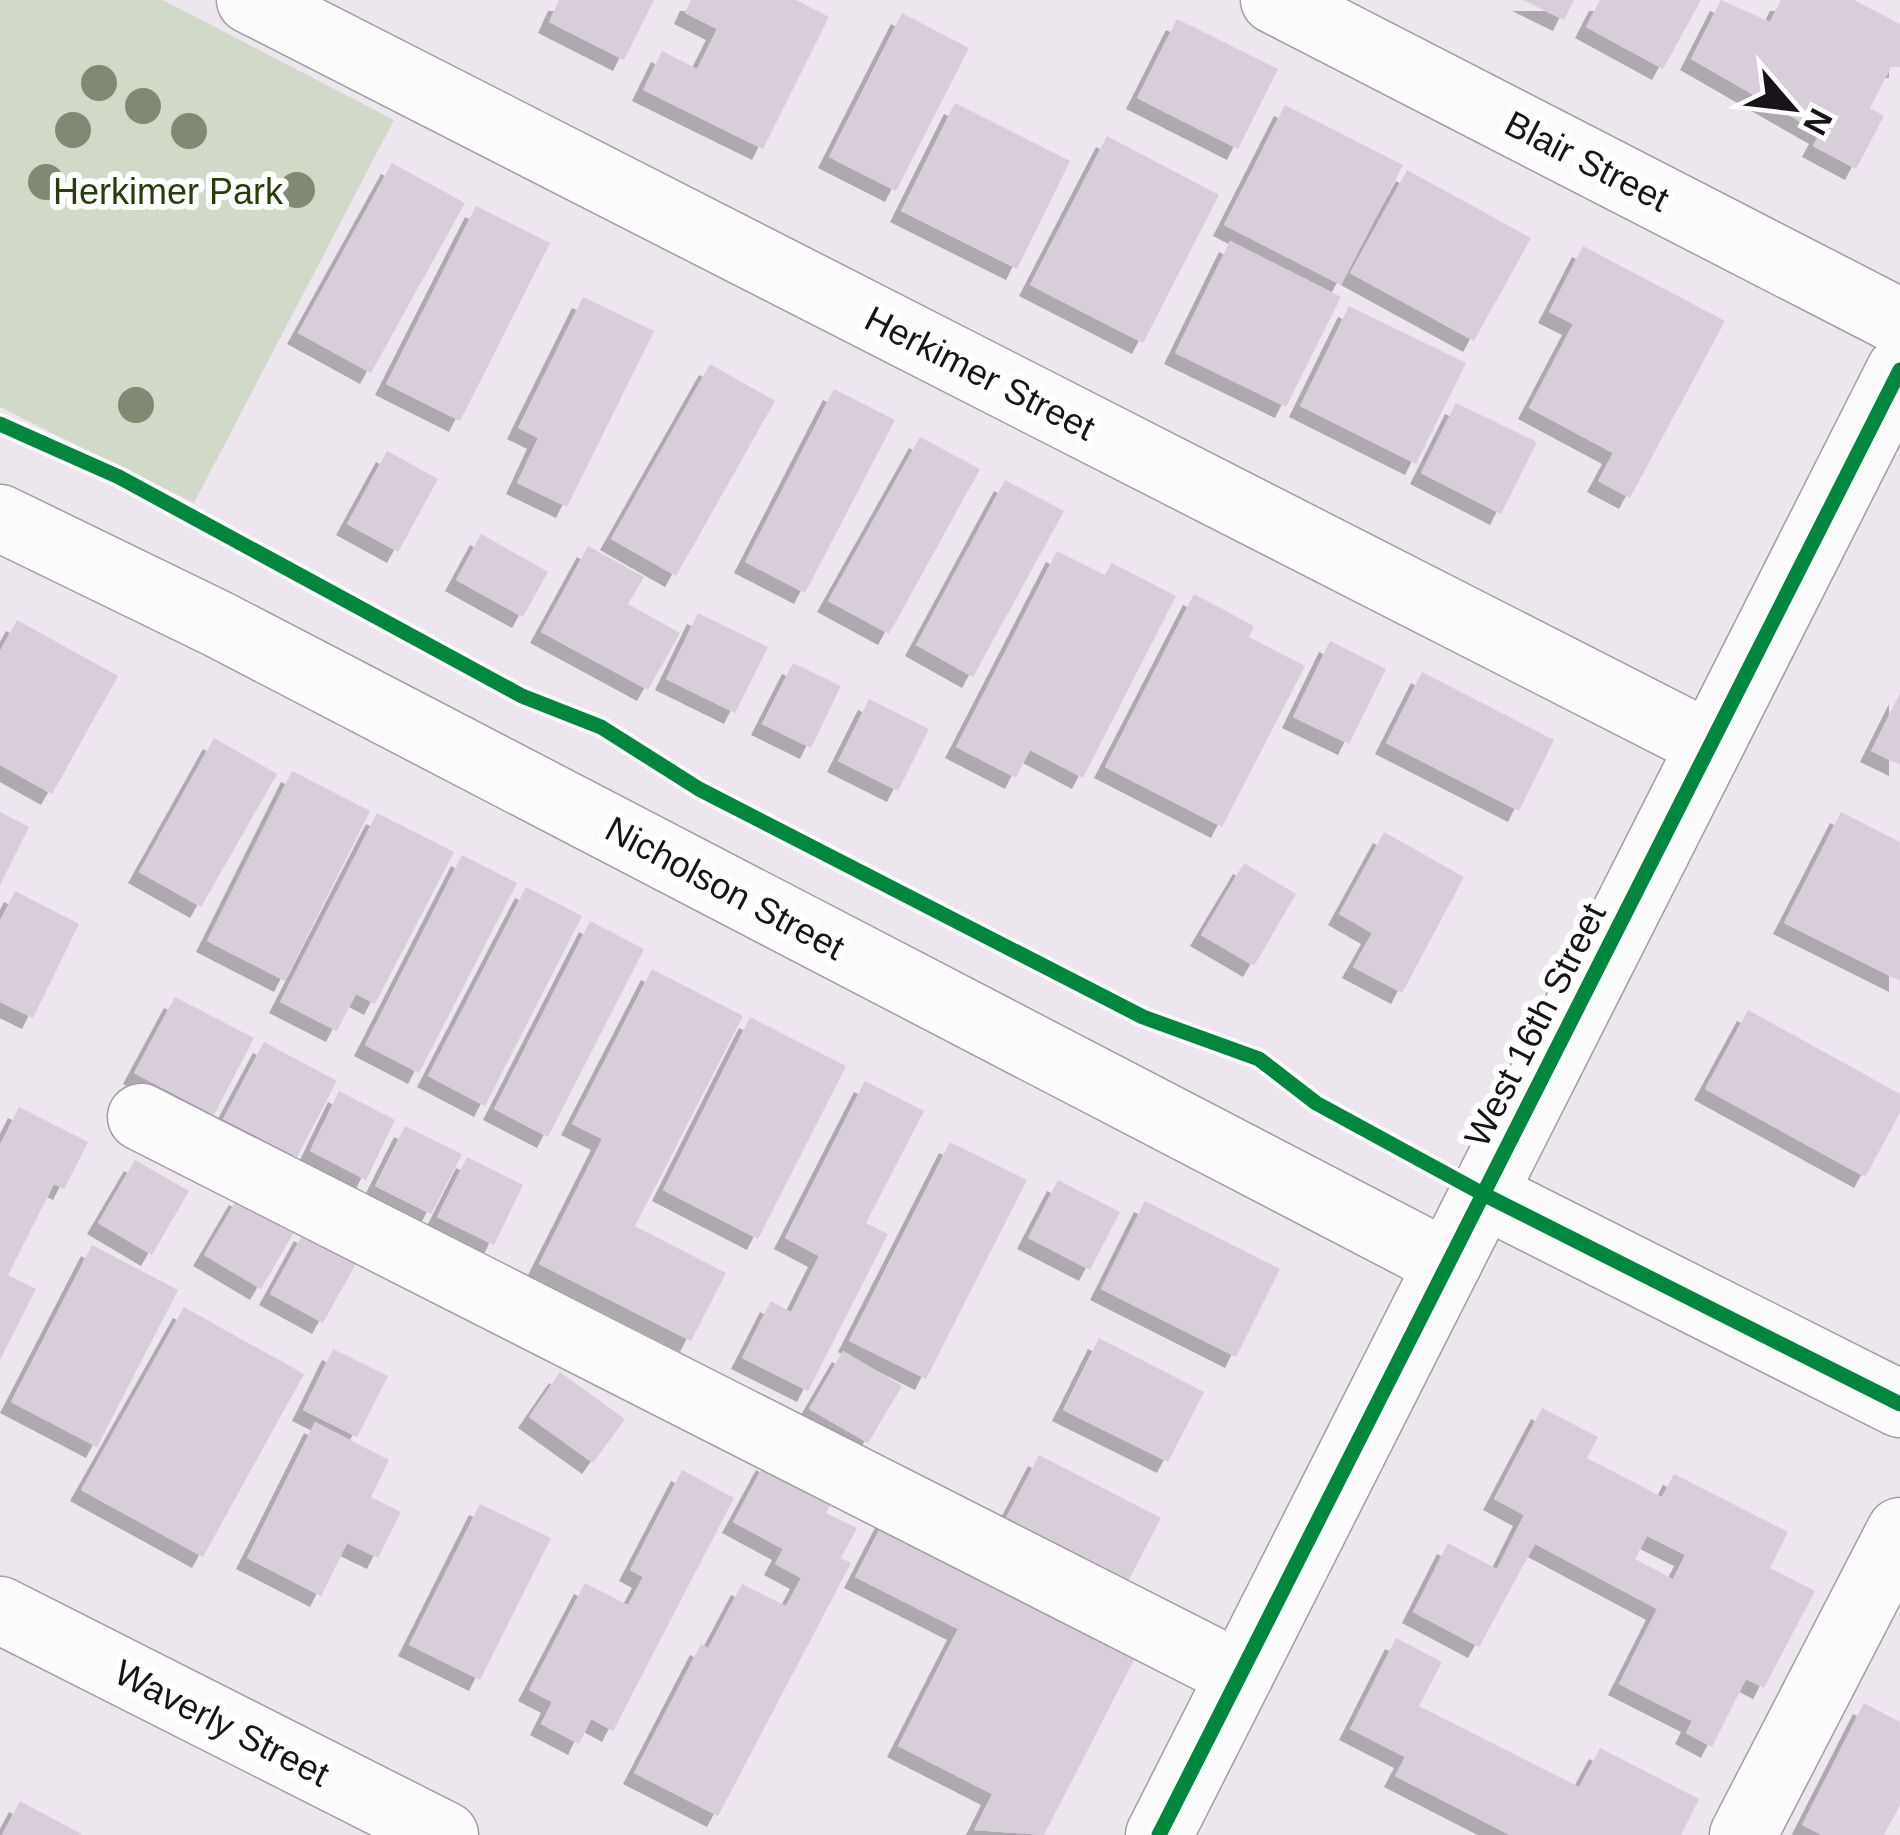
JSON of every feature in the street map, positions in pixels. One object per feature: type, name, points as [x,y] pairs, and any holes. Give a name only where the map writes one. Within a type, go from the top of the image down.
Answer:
[{"type":"street","name":"Herkimer Street","points":[[250,0],[1710,745]]},
{"type":"street","name":"Blair Street","points":[[1274,0],[1900,322]]},
{"type":"street","name":"West 16th Street","points":[[1159,1835],[1900,370]]},
{"type":"street","name":"Nicholson Street","points":[[0,518],[218,624],[1448,1264]]},
{"type":"street","points":[[141,1117],[1240,1675]]},
{"type":"street","points":[[1483,1195],[1900,1404]]},
{"type":"street","points":[[1743,1835],[1900,1531]]},
{"type":"street","name":"Waverly Street","points":[[0,1610],[445,1835]]},
{"type":"green space","name":"Herkimer Park","points":[[0,0],[163,0],[394,120],[194,503],[0,407]]},
{"type":"building","points":[[559,0],[654,0],[624,60],[549,22]]},
{"type":"building","points":[[691,0],[796,0],[829,17],[763,149],[643,90],[662,51],[697,69],[717,29],[685,13]]},
{"type":"building","points":[[1523,0],[1574,0],[1564,20]]},
{"type":"building","points":[[1600,0],[1701,0],[1663,69],[1586,27]]},
{"type":"building","points":[[1721,0],[1770,22],[1781,0],[1854,0],[1900,24],[1900,67],[1891,67],[1870,108],[1884,116],[1856,169],[1813,146],[1820,133],[1691,59]]},
{"type":"building","points":[[902,13],[969,48],[896,191],[829,157]]},
{"type":"building","points":[[1177,19],[1278,69],[1238,149],[1137,98]]},
{"type":"building","points":[[955,103],[1070,161],[1017,269],[901,211]]},
{"type":"building","points":[[1285,105],[1403,165],[1341,285],[1224,225]]},
{"type":"building","points":[[1107,136],[1219,195],[1143,343],[1030,285]]},
{"type":"building","points":[[392,163],[465,203],[371,373],[298,333]]},
{"type":"building","points":[[1407,170],[1531,238],[1474,341],[1350,273]]},
{"type":"building","points":[[476,206],[550,243],[460,421],[386,384]]},
{"type":"building","points":[[1230,241],[1341,297],[1286,407],[1175,353]]},
{"type":"building","points":[[1583,246],[1725,321],[1630,498],[1598,481],[1613,453],[1529,408],[1573,324],[1549,312]]},
{"type":"building","points":[[583,297],[654,331],[567,507],[517,483],[538,438],[518,428]]},
{"type":"building","points":[[1349,306],[1466,363],[1416,464],[1300,406]]},
{"type":"building","points":[[710,364],[775,401],[676,576],[611,539]]},
{"type":"building","points":[[834,389],[895,420],[805,593],[745,562]]},
{"type":"building","points":[[1456,403],[1537,442],[1501,514],[1421,473]]},
{"type":"building","points":[[920,437],[980,469],[889,634],[828,601]]},
{"type":"building","points":[[387,451],[438,479],[398,552],[347,524]]},
{"type":"building","points":[[1005,480],[1064,511],[973,677],[916,645]]},
{"type":"building","points":[[481,534],[548,572],[523,617],[456,580]]},
{"type":"building","points":[[588,546],[644,577],[628,604],[680,633],[648,690],[541,632]]},
{"type":"building","points":[[1057,551],[1105,575],[1112,563],[1176,596],[1083,778],[1030,750],[1016,778],[956,747]]},
{"type":"building","points":[[1194,594],[1254,626],[1249,637],[1305,666],[1222,827],[1105,767]]},
{"type":"building","points":[[698,613],[768,647],[735,713],[666,679]]},
{"type":"building","points":[[17,620],[118,676],[52,794],[0,765],[0,651]]},
{"type":"building","points":[[1330,641],[1386,669],[1349,744],[1293,717]]},
{"type":"building","points":[[793,663],[841,686],[811,748],[762,724]]},
{"type":"building","points":[[1422,672],[1554,740],[1519,811],[1386,743]]},
{"type":"building","points":[[1900,693],[1900,765],[1871,751]]},
{"type":"building","points":[[869,699],[929,729],[898,791],[838,761]]},
{"type":"building","points":[[214,738],[277,774],[201,907],[139,872]]},
{"type":"building","points":[[292,771],[370,811],[285,981],[207,941]]},
{"type":"building","points":[[0,812],[29,827],[0,885]]},
{"type":"building","points":[[1841,812],[1900,842],[1900,981],[1784,923]]},
{"type":"building","points":[[377,813],[454,852],[375,1004],[356,994],[337,1031],[280,1002]]},
{"type":"building","points":[[1384,832],[1464,877],[1402,993],[1353,967],[1372,933],[1339,914]]},
{"type":"building","points":[[462,855],[517,883],[419,1073],[365,1045]]},
{"type":"building","points":[[1244,863],[1296,894],[1254,966],[1201,935]]},
{"type":"building","points":[[526,887],[582,916],[485,1106],[428,1076]]},
{"type":"building","points":[[15,891],[79,924],[33,1018],[0,1002],[0,921]]},
{"type":"building","points":[[590,921],[644,949],[548,1137],[494,1109]]},
{"type":"building","points":[[652,969],[743,1016],[635,1226],[726,1273],[691,1341],[539,1264],[602,1139],[572,1124]]},
{"type":"building","points":[[175,997],[254,1038],[214,1115],[134,1073]]},
{"type":"building","points":[[1748,1010],[1900,1094],[1900,1113],[1865,1177],[1705,1089]]},
{"type":"building","points":[[750,1017],[846,1066],[758,1239],[663,1190]]},
{"type":"building","points":[[264,1042],[337,1081],[297,1157],[223,1119]]},
{"type":"building","points":[[865,1081],[924,1111],[866,1223],[888,1234],[808,1391],[742,1358],[771,1301],[791,1312],[819,1256],[785,1238]]},
{"type":"building","points":[[339,1091],[395,1120],[366,1180],[310,1151]]},
{"type":"building","points":[[19,1107],[88,1142],[64,1189],[54,1184],[8,1275],[36,1289],[0,1360],[0,1145]]},
{"type":"building","points":[[405,1126],[462,1154],[431,1214],[375,1186]]},
{"type":"building","points":[[950,1142],[1027,1180],[926,1379],[849,1341]]},
{"type":"building","points":[[467,1157],[523,1185],[494,1245],[437,1217]]},
{"type":"building","points":[[135,1160],[189,1191],[152,1255],[98,1223]]},
{"type":"building","points":[[1058,1180],[1120,1212],[1090,1270],[1028,1238]]},
{"type":"building","points":[[240,1194],[297,1227],[261,1289],[204,1255]]},
{"type":"building","points":[[1145,1201],[1280,1269],[1236,1357],[1101,1289]]},
{"type":"building","points":[[305,1230],[358,1260],[323,1323],[270,1294]]},
{"type":"building","points":[[92,1245],[178,1290],[97,1447],[11,1402]]},
{"type":"building","points":[[184,1307],[304,1374],[203,1557],[81,1490]]},
{"type":"building","points":[[1099,1338],[1204,1392],[1168,1462],[1063,1410]]},
{"type":"building","points":[[333,1349],[388,1376],[357,1437],[303,1410]]},
{"type":"building","points":[[843,1351],[902,1386],[868,1443],[809,1409]]},
{"type":"building","points":[[560,1372],[625,1419],[593,1463],[529,1417]]},
{"type":"building","points":[[1542,1408],[1598,1437],[1587,1458],[1662,1497],[1674,1474],[1788,1532],[1770,1568],[1815,1591],[1764,1688],[1746,1679],[1712,1747],[1686,1733],[1692,1721],[1619,1684],[1657,1609],[1535,1544],[1479,1647],[1413,1612],[1448,1543],[1497,1569],[1524,1515],[1494,1499]],"holes":[[[1647,1536],[1685,1555],[1673,1579],[1635,1559]]]},
{"type":"building","points":[[315,1422],[389,1460],[371,1497],[401,1512],[378,1558],[347,1543],[321,1596],[247,1558]]},
{"type":"building","points":[[1039,1455],[1161,1518],[1126,1585],[1004,1522]]},
{"type":"building","points":[[767,1459],[835,1496],[826,1513],[857,1528],[841,1558],[851,1563],[718,1816],[634,1773],[701,1644],[708,1648],[742,1584],[786,1606],[801,1578],[775,1564],[783,1549],[733,1522]]},
{"type":"building","points":[[682,1470],[734,1498],[613,1731],[591,1719],[579,1744],[541,1724],[552,1702],[529,1690],[585,1583],[628,1605],[643,1577],[630,1570]]},
{"type":"building","points":[[480,1504],[551,1538],[480,1680],[409,1645]]},
{"type":"building","points":[[888,1513],[1142,1644],[1044,1835],[974,1830],[992,1794],[898,1746],[958,1629],[855,1577]]},
{"type":"building","points":[[1396,1638],[1442,1662],[1419,1706],[1579,1787],[1600,1748],[1699,1799],[1681,1835],[1510,1835],[1395,1776],[1405,1757],[1350,1729]]},
{"type":"building","points":[[1864,1703],[1900,1722],[1900,1805],[1884,1835],[1822,1835],[1802,1825]]},
{"type":"building","points":[[20,1801],[83,1835],[2,1835]]},
{"type":"cycle path","points":[[1159,1835],[1900,370]]},
{"type":"cycle path","points":[[0,424],[119,477],[522,696],[601,727],[699,789],[1143,1017],[1259,1059],[1316,1103],[1483,1194],[1900,1404]]}]
